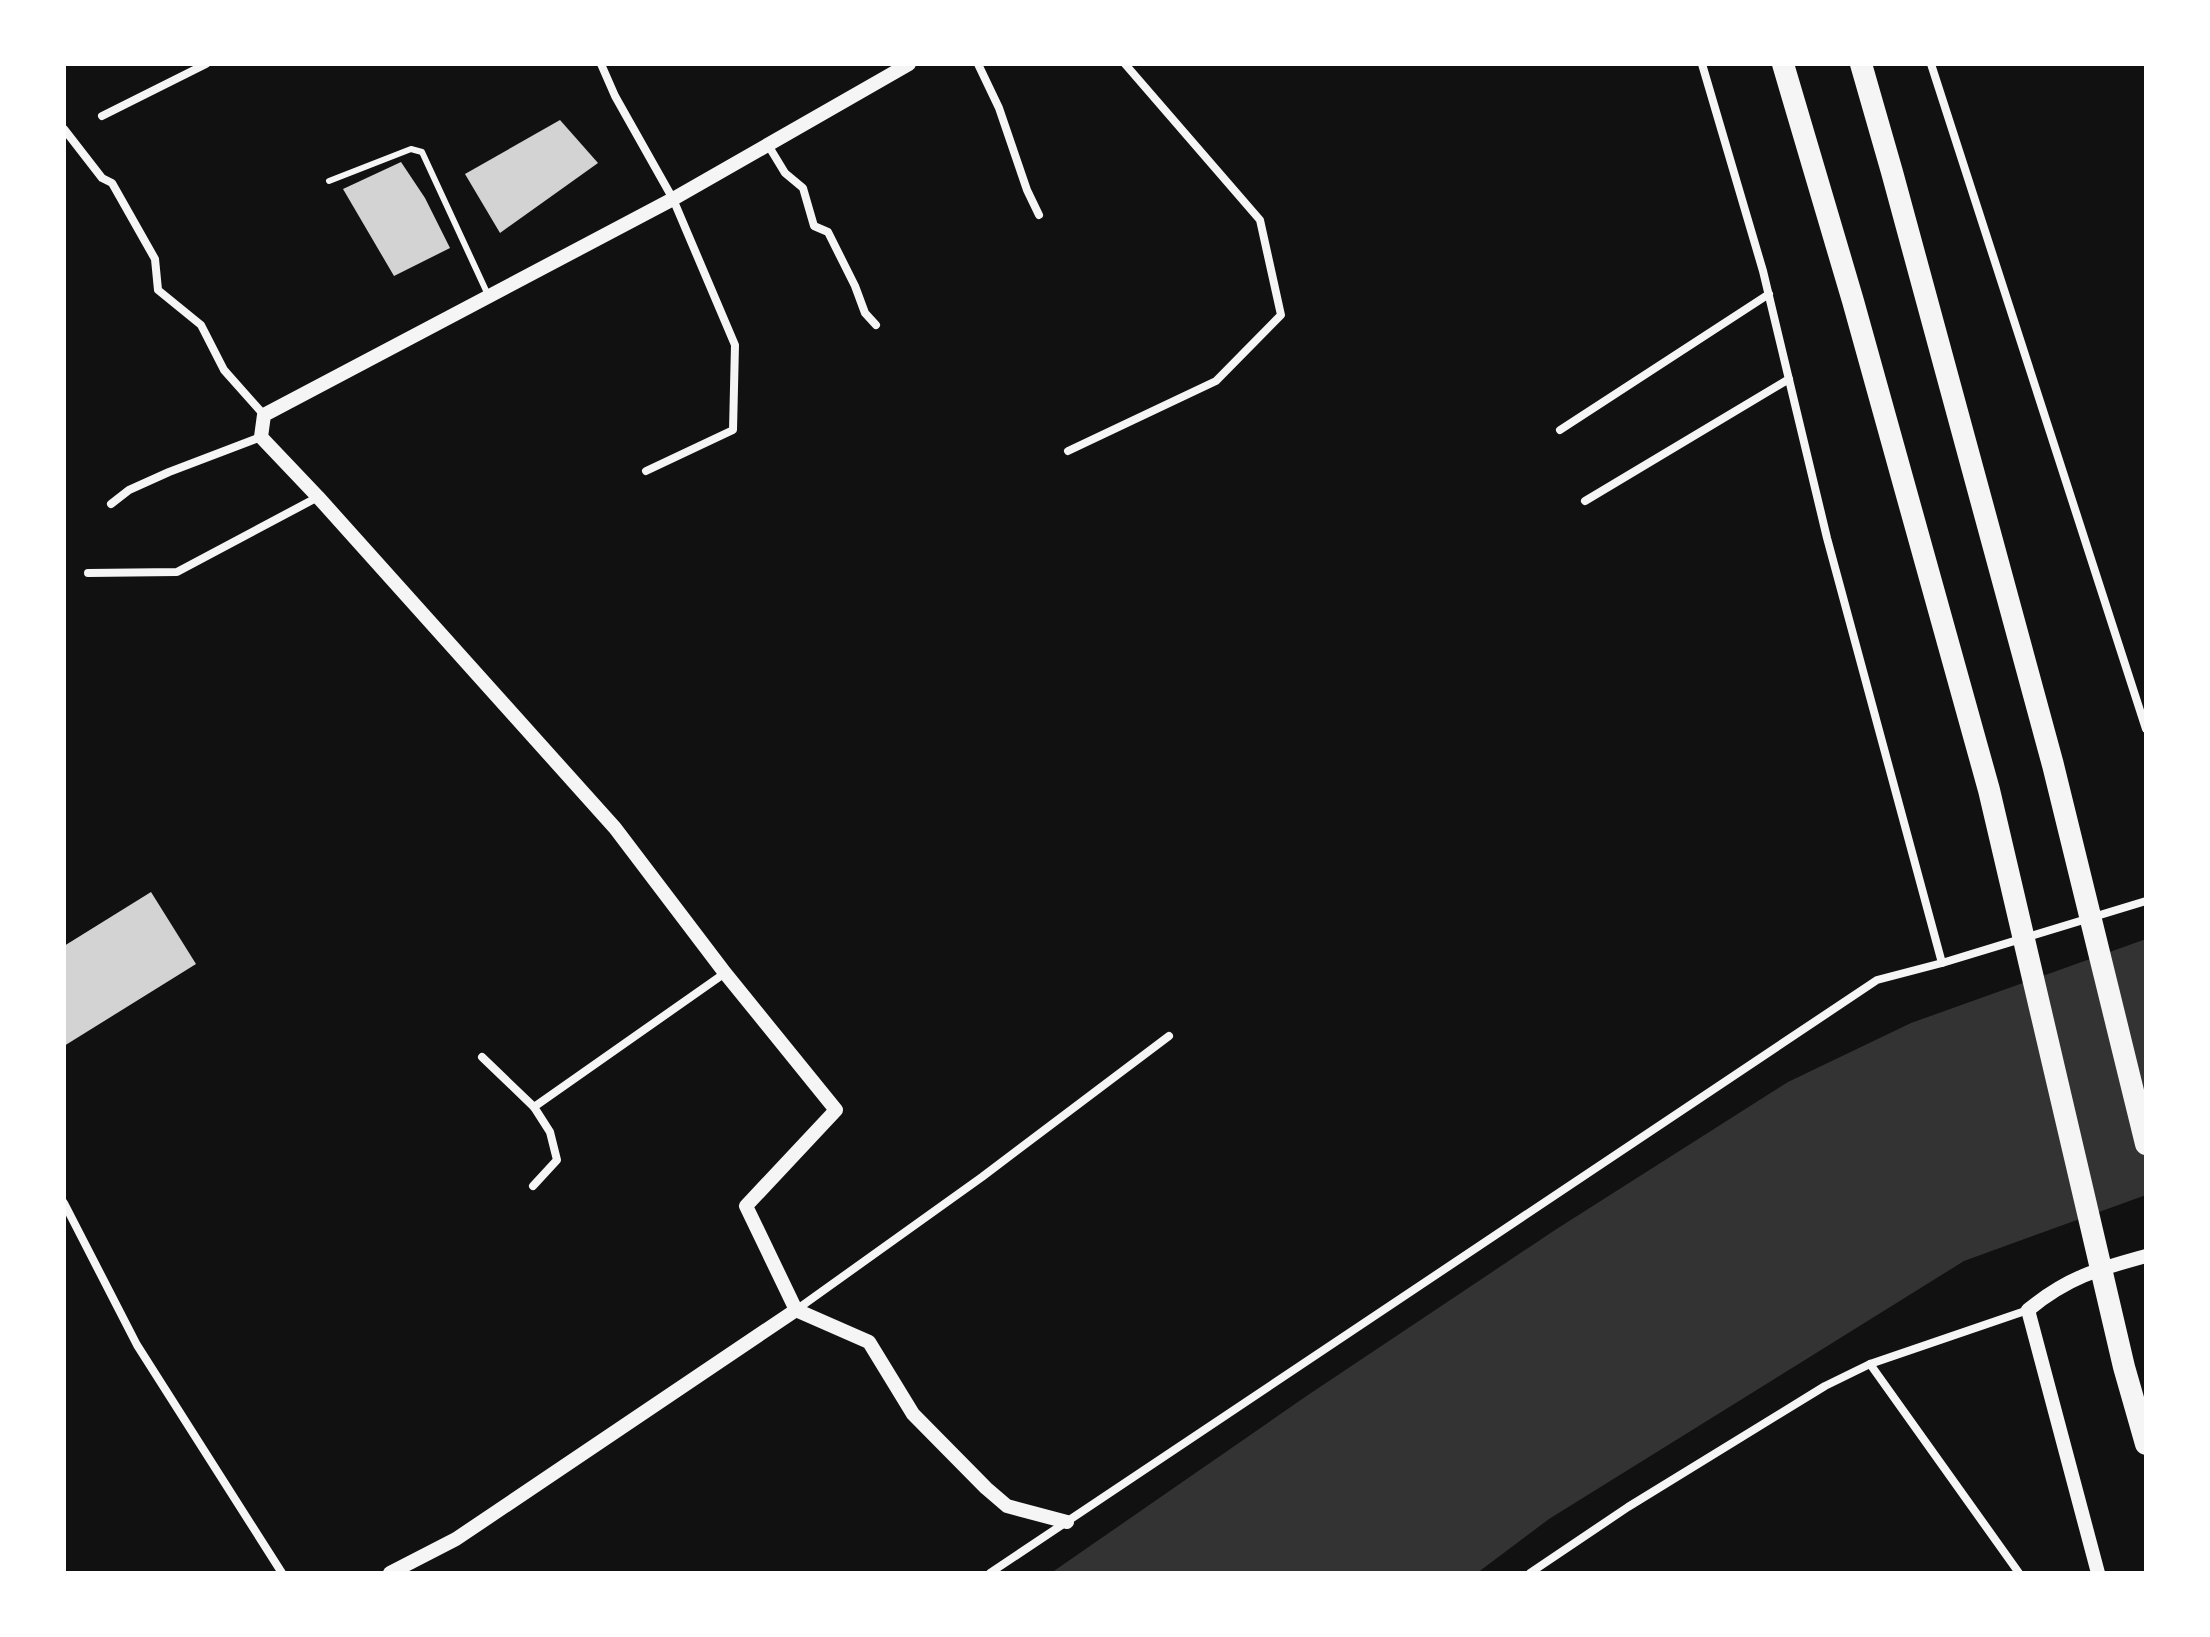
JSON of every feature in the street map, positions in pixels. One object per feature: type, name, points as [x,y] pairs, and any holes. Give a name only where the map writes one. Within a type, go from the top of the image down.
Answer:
[{"type":"highway","points":[[1783,64],[1853,301],[1989,790],[2124,1367],[2146,1444]]},
{"type":"highway","points":[[1861,64],[2053,765],[2146,1144]]},
{"type":"street","points":[[102,116],[206,64]]},
{"type":"street","points":[[601,64],[615,96],[673,199],[735,345],[733,430],[646,471]]},
{"type":"street","points":[[264,415],[673,199],[909,64]]},
{"type":"street","points":[[978,64],[999,108],[1027,190],[1039,215]]},
{"type":"street","points":[[1068,451],[1216,381],[1281,315],[1260,220],[1125,64]]},
{"type":"street","points":[[1702,64],[1769,294],[1827,538],[1942,963]]},
{"type":"street","points":[[1931,64],[2146,729]]},
{"type":"street","points":[[64,129],[102,178],[112,183],[155,259],[158,290],[201,325],[224,370],[264,415],[261,437]]},
{"type":"street","points":[[768,145],[785,173],[803,188],[814,226],[828,232],[865,313],[876,325]]},
{"type":"street","points":[[1560,430],[1769,294]]},
{"type":"street","points":[[1585,501],[1789,379]]},
{"type":"street","points":[[261,437],[615,828],[725,973],[836,1110],[746,1206],[796,1310],[869,1342],[913,1414],[1007,1506],[1067,1522]]},
{"type":"street","points":[[111,504],[129,490],[169,472],[261,437]]},
{"type":"street","points":[[88,573],[177,572],[318,497]]},
{"type":"street","points":[[990,1573],[1877,980],[2146,901]]},
{"type":"street","points":[[534,1107],[725,973]]},
{"type":"street","points":[[390,1573],[456,1539],[796,1310],[982,1177],[1169,1036]]},
{"type":"street","points":[[482,1057],[534,1107],[550,1132],[557,1160],[533,1186]]},
{"type":"street","points":[[64,1203],[137,1345],[282,1573]]},
{"type":"street","points":[[1530,1573],[1628,1507],[1825,1386],[1870,1364],[2028,1310],[2065,1283],[2146,1256]]},
{"type":"street","points":[[2028,1310],[2098,1573]]},
{"type":"street","points":[[1870,1364],[2019,1573]]},
{"type":"lane","points":[[329,181],[411,149],[422,152],[489,297]]},
{"type":"shaded area","points":[[2146,939],[2146,1195],[1964,1261],[1549,1519],[1477,1573],[1051,1573],[1308,1395],[1555,1230],[1788,1082],[1911,1023]]},
{"type":"building","points":[[560,120],[598,163],[500,233],[465,174]]},
{"type":"building","points":[[401,162],[425,198],[450,248],[394,276],[343,189]]},
{"type":"building","points":[[151,892],[196,964],[64,1046],[64,946]]}]
